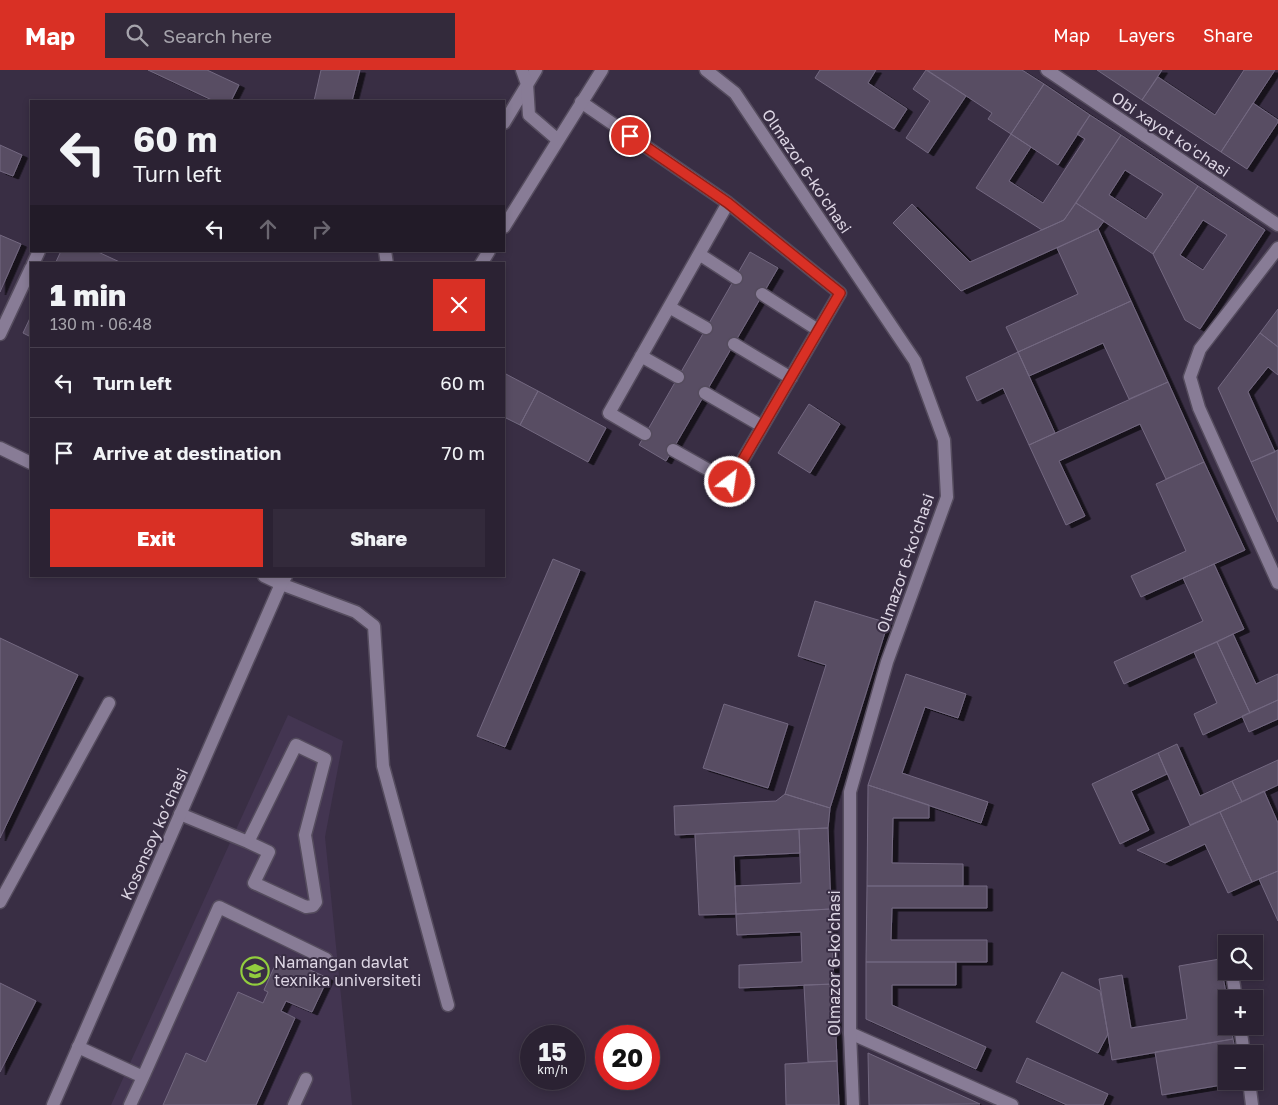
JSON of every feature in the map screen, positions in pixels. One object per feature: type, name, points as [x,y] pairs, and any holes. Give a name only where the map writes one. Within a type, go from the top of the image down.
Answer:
[{"type":"street","points":[[522,70],[527,84],[529,115],[558,140]]},
{"type":"street","points":[[505,121],[536,70]]},
{"type":"street","points":[[505,225],[602,70]]},
{"type":"street","name":"Olmazor 6-ko'chasi","points":[[706,70],[735,93],[915,361],[944,440],[947,497],[887,662],[850,792],[850,1033],[853,1105]]},
{"type":"street","name":"Obi xayot koʻchasi","points":[[1047,70],[1278,225]]},
{"type":"street","points":[[581,102],[728,203],[840,293],[730,482],[673,450]]},
{"type":"street","points":[[645,434],[609,413],[728,203]]},
{"type":"street","points":[[1278,248],[1200,349],[1190,377],[1198,408],[1278,583]]},
{"type":"street","points":[[699,254],[736,278]]},
{"type":"street","points":[[0,334],[30,270]]},
{"type":"street","points":[[762,294],[818,330]]},
{"type":"street","points":[[669,307],[706,328]]},
{"type":"street","points":[[734,344],[791,378]]},
{"type":"street","points":[[641,356],[678,378]]},
{"type":"street","points":[[705,393],[762,426]]},
{"type":"street","points":[[0,448],[30,463]]},
{"type":"street","points":[[269,577],[283,580],[356,612],[374,626],[383,766],[448,1005]]},
{"type":"street","name":"Kosonsoy ko’chasi","points":[[53,1105],[283,580]]},
{"type":"street","points":[[0,902],[109,703]]},
{"type":"street","points":[[180,814],[269,852],[254,883],[306,907],[313,906],[316,902],[305,835],[325,759],[296,746],[248,842]]},
{"type":"street","points":[[130,1105],[219,907],[326,960]]},
{"type":"street","points":[[850,1033],[1012,1105]]},
{"type":"street","points":[[78,1047],[142,1077]]},
{"type":"street","points":[[294,1105],[306,1079]]},
{"type":"street","points":[[1250,1090],[1252,1105]]},
{"type":"shaded area","name":"Namangan davlat texnika universiteti","points":[[288,715],[343,741],[325,837],[352,1105],[111,1105]]},
{"type":"building","points":[[148,70],[207,70],[239,85],[232,100],[212,100]]},
{"type":"building","points":[[321,70],[360,70],[352,100],[314,100]]},
{"type":"building","points":[[820,70],[876,70],[868,83],[907,109],[894,129],[815,78]]},
{"type":"building","points":[[926,70],[966,96],[928,153],[906,138],[930,101],[913,89]]},
{"type":"building","points":[[927,70],[1022,70],[1044,84],[1011,134],[988,119],[992,113]]},
{"type":"building","points":[[1097,70],[1162,70],[1142,100]]},
{"type":"building","points":[[1244,70],[1275,70],[1221,152],[1142,100],[1158,77],[1215,115]]},
{"type":"building","points":[[1044,84],[1090,115],[1058,165],[1011,134]]},
{"type":"building","points":[[1253,103],[1278,120],[1278,122],[1247,169],[1221,152]]},
{"type":"building","points":[[1090,115],[1121,135],[1064,220],[1042,230],[976,188],[1011,134],[1031,147],[1009,181],[1043,203],[1085,139],[1077,134]]},
{"type":"building","points":[[1121,135],[1198,186],[1153,254],[1076,203]],"holes":[[[1125,170],[1163,194],[1146,219],[1109,195]]]},
{"type":"building","points":[[0,145],[22,155],[13,176],[0,171]]},
{"type":"building","points":[[1198,186],[1265,230],[1200,329],[1185,320],[1153,254]],"holes":[[[1203,220],[1227,235],[1203,270],[1180,255]]]},
{"type":"building","points":[[1076,203],[1104,221],[1098,229],[961,291],[893,223],[912,204],[970,262],[1064,220]]},
{"type":"building","points":[[1098,229],[1131,301],[1018,352],[1006,327],[1078,294],[1057,248]]},
{"type":"building","points":[[0,235],[21,244],[0,292]]},
{"type":"building","points":[[61,252],[98,252],[120,262],[56,262]]},
{"type":"building","points":[[750,252],[778,268],[666,461],[639,445]]},
{"type":"building","points":[[1131,301],[1168,382],[1129,399],[1103,343],[1029,376],[1018,352]]},
{"type":"building","points":[[1278,309],[1278,347],[1260,333]]},
{"type":"building","points":[[30,318],[30,336],[23,333]]},
{"type":"building","points":[[1260,333],[1278,347],[1278,375],[1268,367],[1248,392],[1275,452],[1251,462],[1218,388]]},
{"type":"building","points":[[1018,352],[1055,433],[1029,445],[1003,388],[977,401],[966,377]]},
{"type":"building","points":[[505,374],[538,391],[520,425],[505,418]]},
{"type":"building","points":[[1168,382],[1204,462],[1166,479],[1140,424],[1059,461],[1085,516],[1066,525],[1029,445]]},
{"type":"building","points":[[538,391],[606,428],[588,462],[520,425]]},
{"type":"building","points":[[809,404],[840,424],[810,473],[778,453]]},
{"type":"building","points":[[1278,450],[1278,522],[1251,462]]},
{"type":"building","points":[[1204,462],[1245,550],[1141,597],[1131,576],[1186,551],[1156,484]]},
{"type":"building","points":[[553,559],[580,570],[505,747],[477,736]]},
{"type":"building","points":[[1214,564],[1244,629],[1124,684],[1114,662],[1203,621],[1183,578]]},
{"type":"building","points":[[815,601],[888,623],[830,808],[785,794],[826,665],[798,656]]},
{"type":"building","points":[[1233,634],[1256,684],[1278,674],[1278,700],[1250,713],[1217,642]]},
{"type":"building","points":[[0,638],[78,675],[0,838]]},
{"type":"building","points":[[1217,642],[1250,713],[1203,735],[1194,714],[1217,703],[1194,652]]},
{"type":"building","points":[[906,674],[966,694],[958,718],[925,707],[902,773],[988,802],[981,823],[868,785]]},
{"type":"building","points":[[1278,700],[1278,719],[1249,732],[1242,716]]},
{"type":"building","points":[[724,704],[788,724],[768,788],[703,768]]},
{"type":"building","points":[[1177,744],[1200,796],[1232,781],[1242,802],[1190,825],[1158,753]]},
{"type":"building","points":[[1158,753],[1167,774],[1131,791],[1149,830],[1120,844],[1092,784]]},
{"type":"building","points":[[1278,760],[1278,785],[1242,802],[1232,781]]},
{"type":"building","points":[[868,785],[929,805],[929,818],[893,818],[892,863],[963,864],[963,886],[867,886]]},
{"type":"building","points":[[1264,791],[1278,823],[1278,871],[1252,882],[1220,812]]},
{"type":"building","points":[[785,794],[830,808],[828,828],[675,835],[674,806],[776,801]]},
{"type":"building","points":[[1220,812],[1252,882],[1228,893],[1205,844],[1165,863],[1137,850]]},
{"type":"building","points":[[828,828],[831,909],[736,914],[735,886],[801,883],[799,829]]},
{"type":"building","points":[[799,829],[800,853],[734,856],[736,914],[699,915],[695,834]]},
{"type":"building","points":[[1278,871],[1278,921],[1259,879]]},
{"type":"building","points":[[867,886],[987,886],[987,908],[892,908],[891,940],[987,940],[987,962],[866,962]]},
{"type":"building","points":[[831,909],[834,984],[739,988],[739,965],[802,962],[801,932],[737,935],[736,914]]},
{"type":"building","points":[[279,956],[328,978],[312,1012],[286,1001],[281,1011],[295,1018],[256,1105],[163,1105],[186,1053],[206,1062],[238,992],[263,1003],[268,992],[264,990]]},
{"type":"building","points":[[1218,959],[1218,980],[1224,980],[1225,990],[1218,990],[1218,1035],[1232,1035],[1233,1039],[1112,1060],[1099,979],[1122,975],[1131,1028],[1187,1019],[1179,966]]},
{"type":"building","points":[[866,962],[956,962],[956,985],[892,985],[892,1005],[986,1047],[976,1069],[866,1019]]},
{"type":"building","points":[[1062,972],[1100,991],[1108,1034],[1098,1053],[1036,1022]]},
{"type":"building","points":[[0,983],[36,1001],[0,1072]]},
{"type":"building","points":[[834,984],[837,1061],[808,1062],[804,985]]},
{"type":"building","points":[[1233,1039],[1234,1045],[1218,1045],[1218,1086],[1162,1095],[1155,1052]]},
{"type":"building","points":[[868,1053],[980,1104],[869,1105]]},
{"type":"building","points":[[1027,1058],[1108,1094],[1103,1105],[1067,1105],[1016,1082]]},
{"type":"building","points":[[837,1061],[839,1105],[786,1105],[785,1064]]},
{"type":"place","name":"Namangan davlat texnika universiteti","points":[[255,971]]},
{"type":"route","points":[[630,136],[728,203],[840,293],[730,482]]}]
